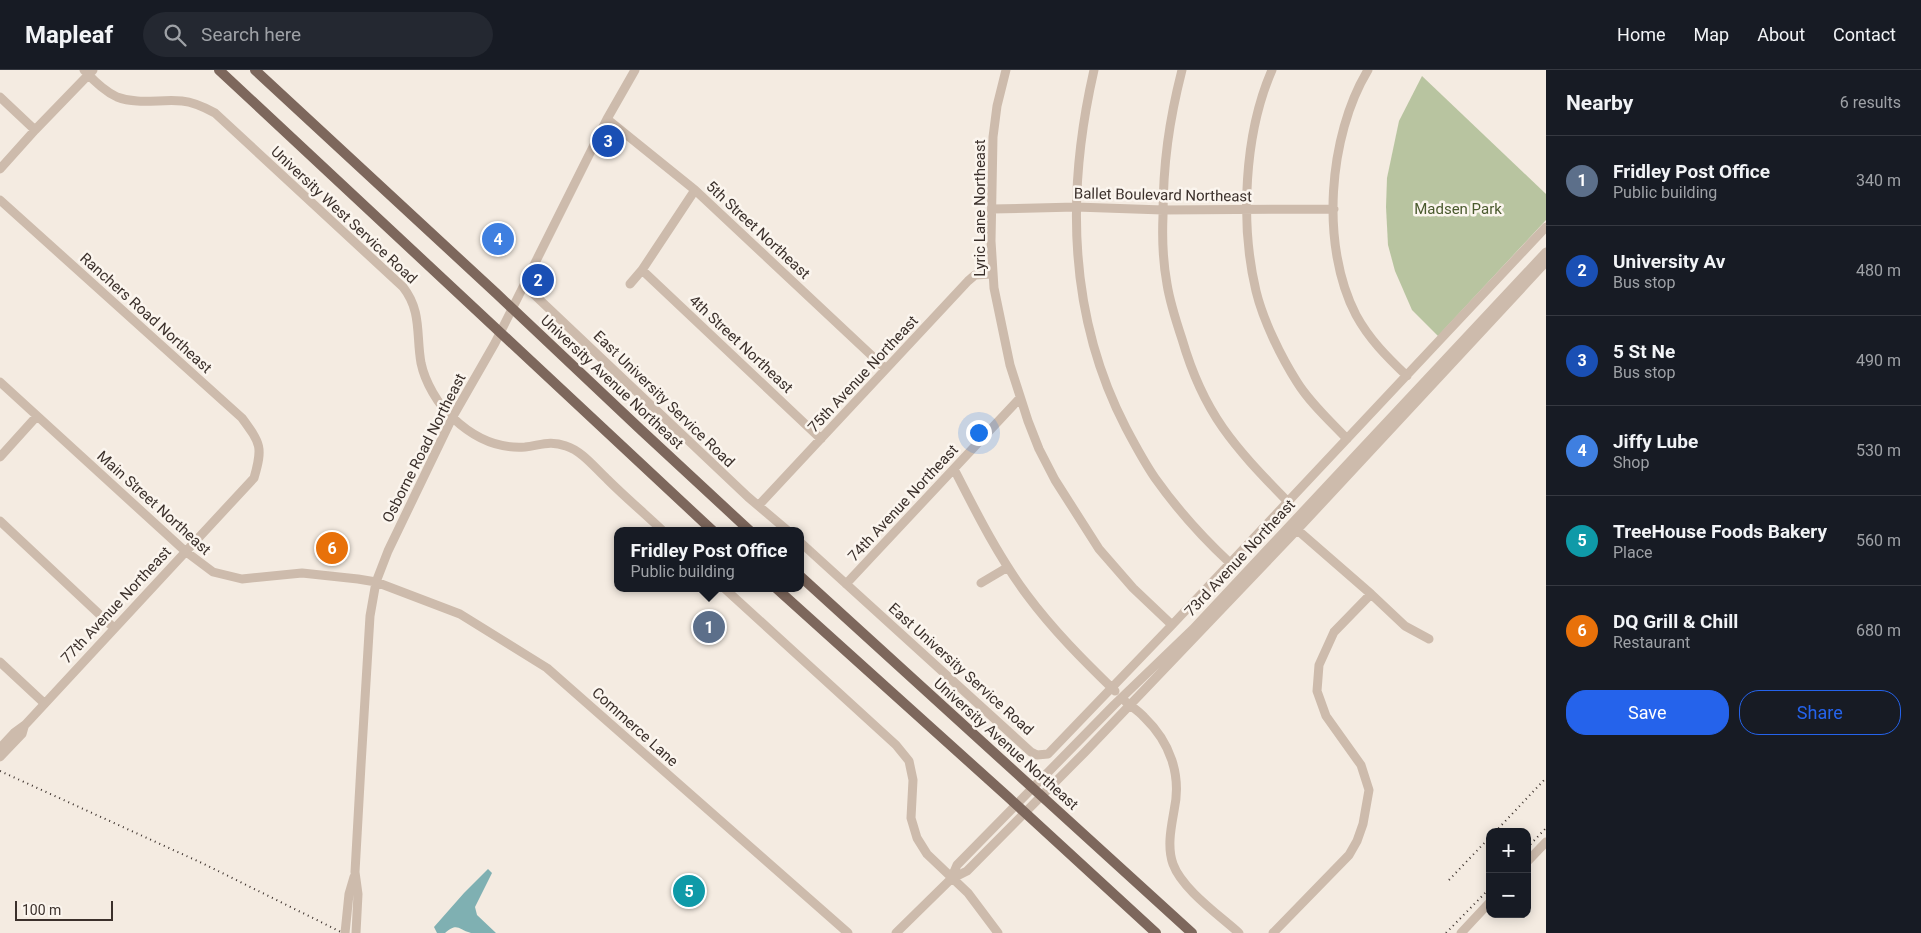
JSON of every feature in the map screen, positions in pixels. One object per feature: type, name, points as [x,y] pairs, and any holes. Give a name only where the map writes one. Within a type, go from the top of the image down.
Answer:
[{"type":"main road","points":[[219,70],[709,527]]},
{"type":"main road","name":"University Avenue Northeast","points":[[255,70],[746,527]]},
{"type":"main road","name":"University Avenue Northeast","points":[[804,580],[1192,933]]},
{"type":"main road","points":[[780,592],[1156,933]]},
{"type":"street","name":"Osborne Road Northeast","points":[[356,933],[358,894],[355,872],[370,616],[376,582],[388,551],[452,418],[500,332],[607,119],[635,70]]},
{"type":"street","name":"Lyric Lane Northeast","points":[[1006,70],[997,106],[993,138],[992,274],[1004,340],[1020,398],[1039,450],[1055,480],[1091,536],[1133,588],[1172,625]]},
{"type":"street","points":[[1094,70],[1082,129],[1076,207],[1079,273],[1094,351],[1104,381],[1124,424],[1153,476],[1195,528],[1230,563]]},
{"type":"street","points":[[1182,70],[1166,144],[1163,178],[1162,243],[1167,283],[1186,355],[1197,382],[1222,427],[1253,467],[1288,502]]},
{"type":"street","points":[[1272,70],[1260,107],[1248,176],[1248,237],[1251,265],[1257,293],[1270,330],[1297,382],[1348,439]]},
{"type":"street","points":[[1368,70],[1352,104],[1342,132],[1335,176],[1334,241],[1345,290],[1352,306],[1371,338],[1406,376]]},
{"type":"street","points":[[0,169],[88,72]]},
{"type":"street","name":"University West Service Road","points":[[88,72],[105,89],[122,98],[138,102],[183,101],[203,106],[215,113],[397,281],[410,296],[415,308],[421,363],[426,380],[434,395],[452,418],[482,439],[495,445],[524,447],[551,442],[568,446],[585,458],[659,527]]},
{"type":"street","points":[[0,98],[35,130]]},
{"type":"street","name":"5th Street Northeast","points":[[607,119],[695,190],[886,369]]},
{"type":"street","points":[[630,284],[642,270],[695,190]]},
{"type":"street","name":"Ranchers Road Northeast","points":[[0,200],[242,418],[258,440],[260,456]]},
{"type":"street","name":"Ballet Boulevard Northeast","points":[[992,209],[1076,207],[1162,210],[1334,209]]},
{"type":"street","name":"73rd Avenue Northeast","points":[[1037,755],[1048,754],[1348,439],[1546,227]]},
{"type":"street","name":"73rd Avenue Northeast","points":[[1037,793],[1122,697],[1192,630],[1546,252]]},
{"type":"street","name":"73rd Avenue Northeast","points":[[896,933],[951,878],[957,865],[1020,809],[1130,705],[1297,530],[1546,262]]},
{"type":"street","name":"4th Street Northeast","points":[[642,270],[821,439]]},
{"type":"street","name":"75th Avenue Northeast","points":[[759,505],[974,275],[992,274]]},
{"type":"street","name":"East University Service Road","points":[[524,285],[748,497],[784,527]]},
{"type":"street","name":"Main Street Northeast","points":[[0,382],[185,552],[213,572],[242,579],[302,573],[376,582]]},
{"type":"street","name":"74th Avenue Northeast","points":[[846,584],[1020,398]]},
{"type":"street","points":[[0,457],[37,416]]},
{"type":"street","name":"77th Avenue Northeast","points":[[0,748],[25,724],[254,478],[260,456]]},
{"type":"street","points":[[954,469],[987,532],[1008,567],[1050,624],[1073,650],[1144,717],[1164,741],[1172,757],[1176,776],[1176,800],[1170,830],[1169,850],[1173,866],[1187,886],[1239,933]]},
{"type":"street","points":[[0,521],[114,628]]},
{"type":"street","points":[[1290,524],[1405,626],[1429,639]]},
{"type":"street","name":"East University Service Road","points":[[804,546],[1037,755]]},
{"type":"street","points":[[981,583],[1008,567]]},
{"type":"street","name":"Commerce Lane","points":[[376,582],[460,614],[547,668],[848,933]]},
{"type":"street","points":[[728,592],[896,745],[909,761],[914,780],[912,818],[917,838],[927,854],[968,893],[998,933]]},
{"type":"street","points":[[1273,933],[1349,855],[1364,824],[1369,790],[1361,765],[1326,716],[1317,691],[1319,665],[1334,632],[1371,594]]},
{"type":"street","points":[[0,662],[44,703]]},
{"type":"street","name":"77th Avenue Northeast","points":[[0,757],[22,734],[25,724]]},
{"type":"street","points":[[1531,858],[1546,842]]},
{"type":"street","name":"Osborne Road Northeast","points":[[345,933],[349,894],[355,872]]},
{"type":"street","points":[[1461,933],[1486,906]]},
{"type":"green space","name":"Madsen Park","points":[[1422,76],[1546,194],[1546,220],[1438,336],[1412,310],[1395,271],[1388,245],[1387,178],[1399,121]]},
{"type":"water","points":[[488,869],[492,873],[475,907],[477,915],[496,933],[471,933],[456,927],[445,933],[437,933],[434,927]]},
{"type":"railway","points":[[0,771],[204,864],[343,933]]},
{"type":"railway","points":[[1499,828],[1546,778]]},
{"type":"railway","points":[[1531,844],[1546,828]]},
{"type":"railway","points":[[1449,880],[1486,841]]},
{"type":"railway","points":[[1446,933],[1486,892]]},
{"type":"place","name":"5 St Ne","points":[[608,141]]},
{"type":"place","name":"Jiffy Lube","points":[[498,239]]},
{"type":"place","name":"University Av","points":[[538,280]]},
{"type":"place","name":"DQ Grill & Chill","points":[[332,548]]},
{"type":"place","name":"Fridley Post Office","points":[[709,627]]},
{"type":"place","name":"TreeHouse Foods Bakery","points":[[689,891]]}]
